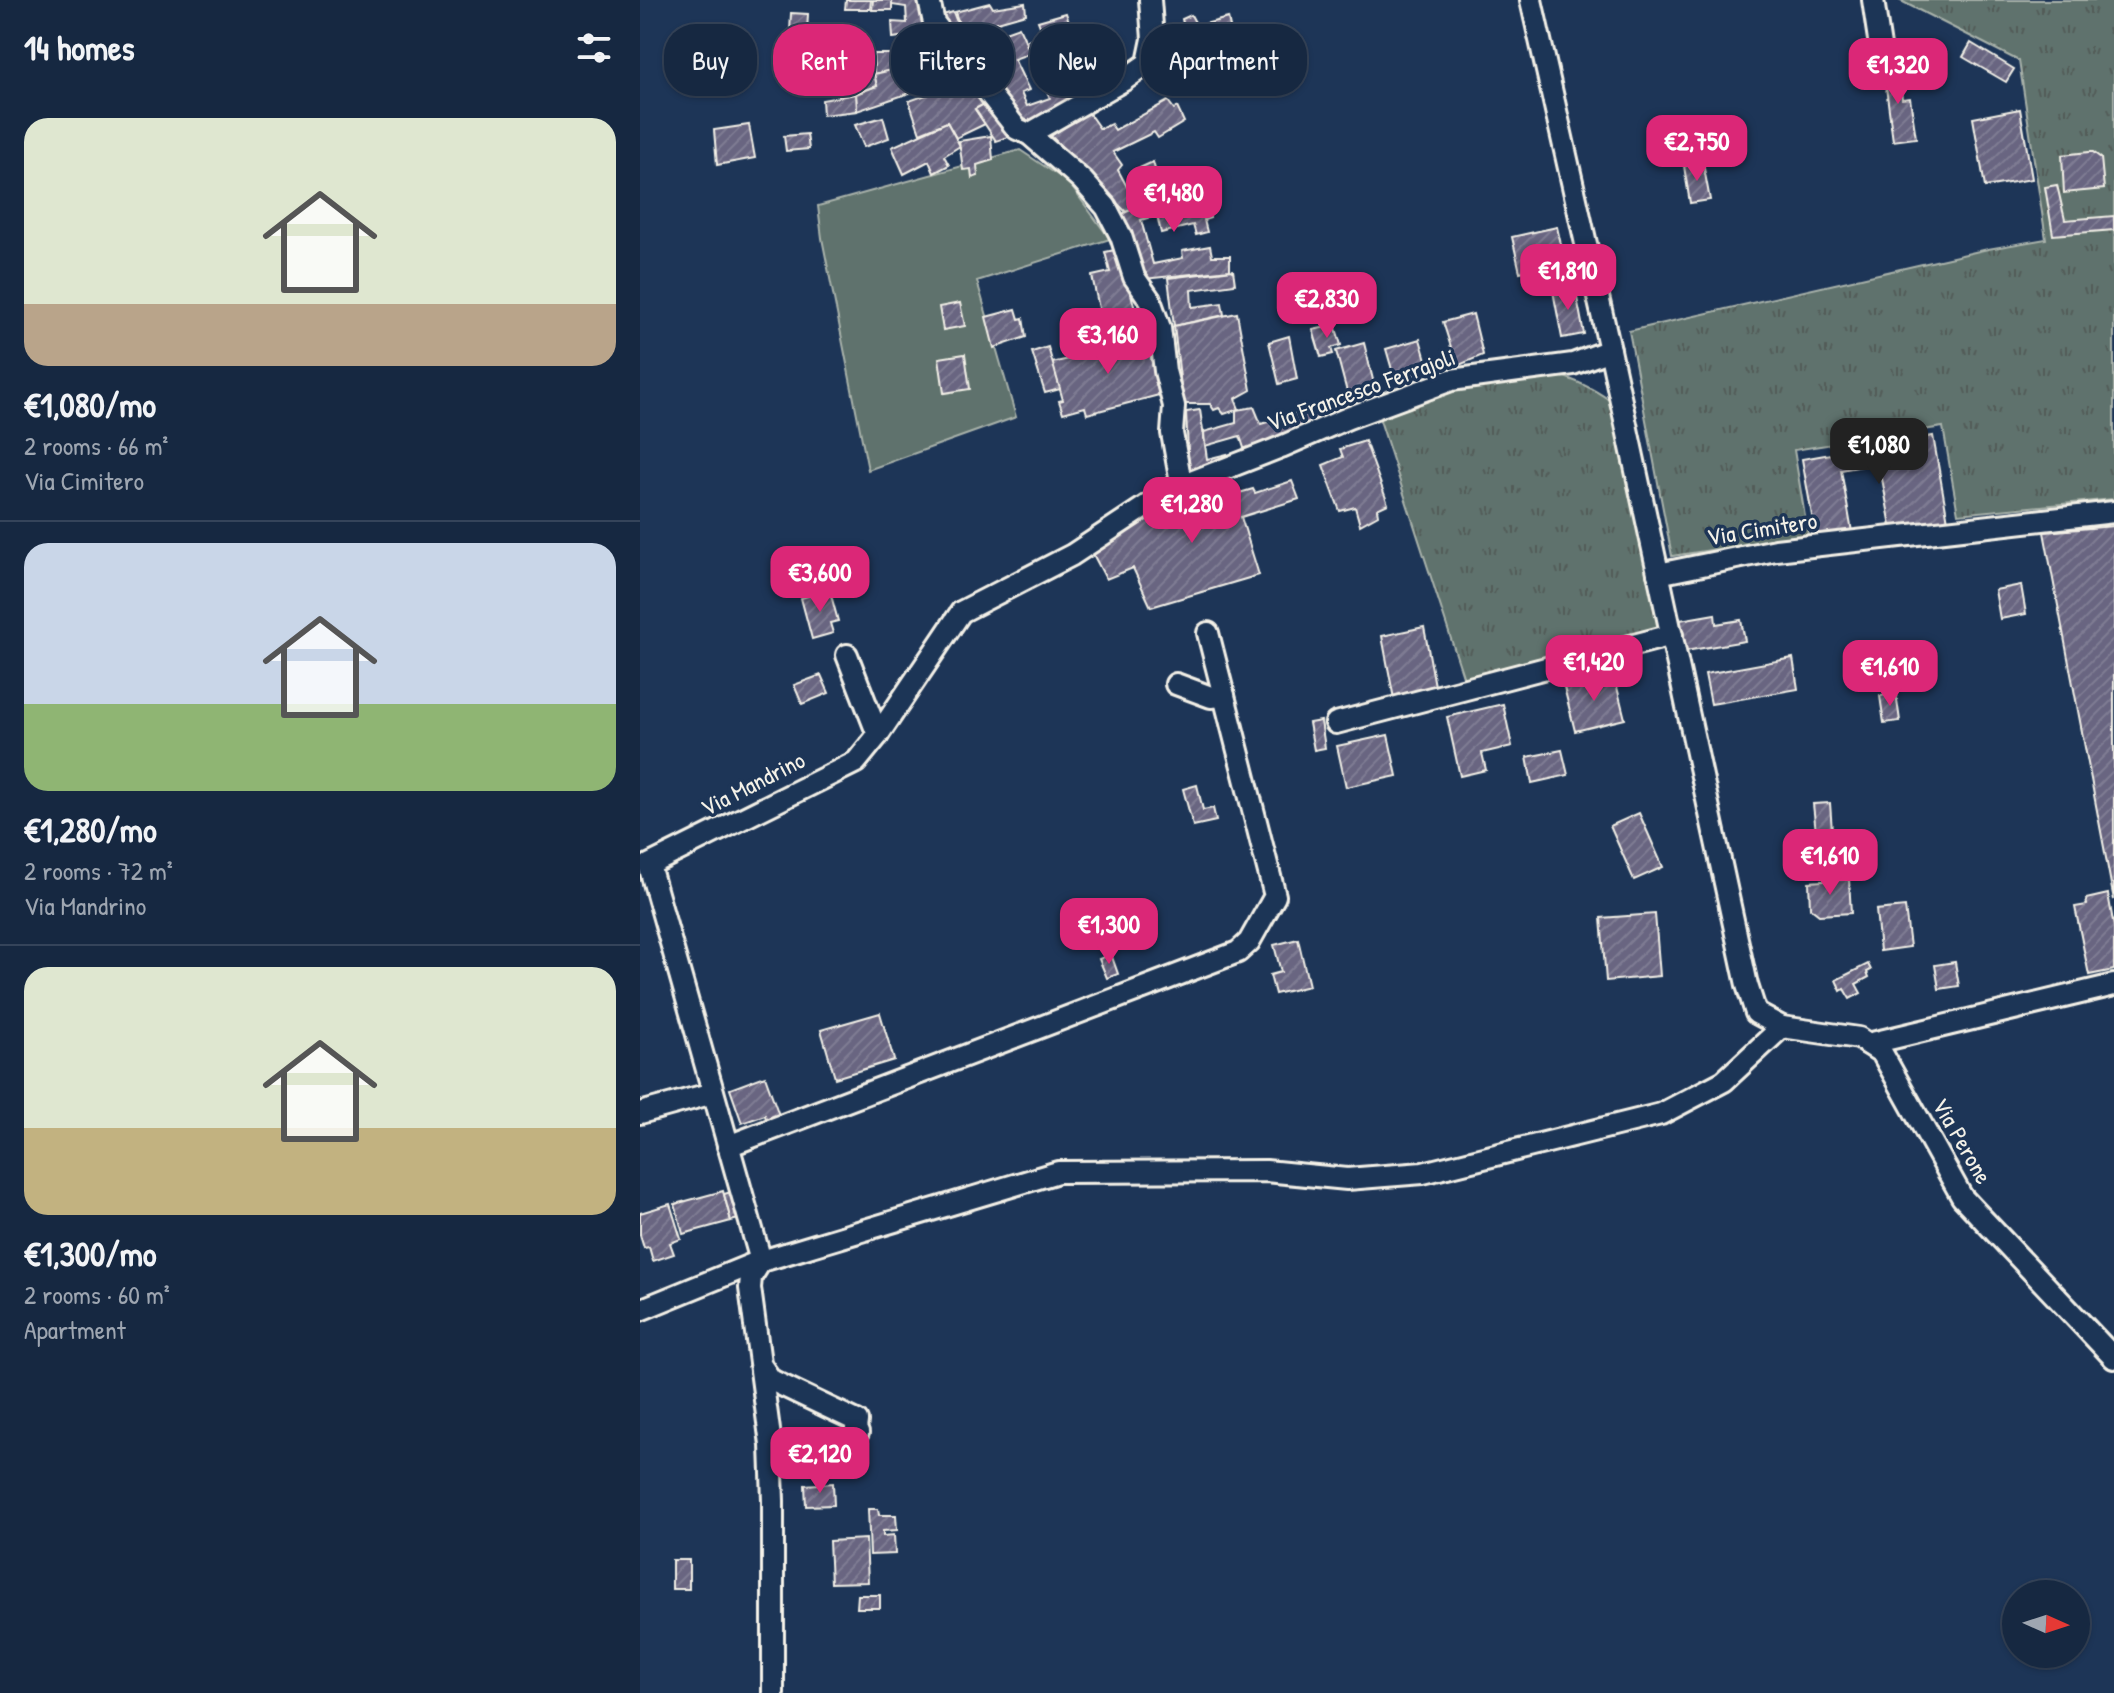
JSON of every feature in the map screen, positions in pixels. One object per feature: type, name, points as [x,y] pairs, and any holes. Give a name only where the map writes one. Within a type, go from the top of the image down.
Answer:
[{"type":"street","points":[[929,0],[934,23],[1017,129],[1029,134],[1082,180],[1106,207],[1121,236],[1134,277],[1150,300],[1160,328],[1165,371],[1174,406],[1172,433],[1181,483]]},
{"type":"street","points":[[1029,134],[1148,63],[1153,39],[1150,0]]},
{"type":"street","points":[[1531,0],[1747,985],[1756,1013],[1782,1027],[1859,1038],[1868,1044],[2114,985]]},
{"type":"street","points":[[1873,0],[1881,53]]},
{"type":"street","name":"Via Francesco Ferrajoli","points":[[1181,483],[1205,477],[1348,418],[1451,380],[1573,364],[1610,350]]},
{"type":"street","name":"Via Mandrino","points":[[761,1261],[645,862],[856,762],[878,735],[961,612],[1072,555],[1181,483]]},
{"type":"street","name":"Via Cimitero","points":[[1658,574],[1776,550],[2114,512]]},
{"type":"street","points":[[728,1146],[1238,952],[1249,942],[1275,896],[1208,633]]},
{"type":"street","points":[[1336,723],[1672,635]]},
{"type":"street","points":[[847,655],[878,735]]},
{"type":"street","points":[[1176,684],[1211,697],[1224,696]]},
{"type":"street","points":[[640,1310],[761,1261],[1058,1172],[1266,1171],[1347,1179],[1423,1173],[1661,1114],[1724,1081],[1782,1027]]},
{"type":"street","name":"Via Perone","points":[[1868,1044],[1882,1053],[1962,1197],[2114,1358]]},
{"type":"street","points":[[640,1113],[713,1093]]},
{"type":"street","points":[[761,1261],[751,1277],[750,1288],[771,1445],[773,1693]]},
{"type":"street","points":[[762,1367],[771,1380],[857,1421],[858,1433]]},
{"type":"green space","points":[[1899,0],[2114,0],[2114,499],[1958,514],[1943,427],[1794,450],[1808,535],[1672,556],[1629,331],[1988,249],[2046,239],[2019,61]]},
{"type":"green space","points":[[1020,150],[1068,182],[1110,239],[977,281],[1016,417],[868,470],[818,206]]},
{"type":"green space","points":[[1559,375],[1588,387],[1614,404],[1661,629],[1464,679],[1379,417],[1452,386]]},
{"type":"building","points":[[846,0],[871,0],[870,9],[845,9]]},
{"type":"building","points":[[873,0],[892,0],[892,10],[872,10]]},
{"type":"building","points":[[892,0],[922,0],[929,24],[892,24],[907,23],[906,7],[892,5]]},
{"type":"building","points":[[990,3],[993,8],[1025,3],[1026,14],[990,24],[959,24],[955,12]]},
{"type":"building","points":[[953,12],[958,24],[944,24],[939,16]]},
{"type":"building","points":[[791,13],[808,14],[807,24],[790,24]]},
{"type":"building","points":[[1066,13],[1070,24],[1039,24],[1038,21]]},
{"type":"building","points":[[1191,15],[1196,24],[1183,24],[1182,19]]},
{"type":"building","points":[[1228,18],[1229,24],[1205,24]]},
{"type":"building","points":[[1019,27],[1025,41],[1030,39],[1030,53],[1014,59],[1014,29]]},
{"type":"building","points":[[1971,43],[2014,69],[2006,82],[1963,57]]},
{"type":"building","points":[[875,54],[891,54],[891,70],[875,74]]},
{"type":"building","points":[[1014,59],[1029,90],[1021,93],[1027,106],[1049,96],[1086,96],[1057,113],[1020,124],[998,96],[1014,96]]},
{"type":"building","points":[[1897,62],[1902,99],[1910,98],[1916,138],[1893,141],[1883,64]]},
{"type":"building","points":[[891,70],[891,96],[901,96],[857,111],[856,96],[875,96],[875,74]]},
{"type":"building","points":[[856,96],[857,111],[823,115],[822,100]]},
{"type":"building","points":[[923,96],[983,96],[988,102],[975,109],[985,124],[956,138],[947,122],[920,133],[909,101]]},
{"type":"building","points":[[1168,101],[1174,109],[1177,107],[1184,122],[1158,138],[1154,132],[1113,152],[1122,165],[1118,170],[1132,196],[1142,192],[1135,170],[1153,162],[1162,195],[1126,212],[1051,136],[1088,112],[1100,129],[1111,124],[1115,130]]},
{"type":"building","points":[[988,102],[1011,136],[996,141],[975,109]]},
{"type":"building","points":[[2020,109],[2032,179],[1985,187],[1973,118]]},
{"type":"building","points":[[883,117],[889,138],[864,147],[855,125]]},
{"type":"building","points":[[947,122],[960,146],[944,156],[949,165],[934,173],[929,161],[904,174],[892,147]]},
{"type":"building","points":[[749,125],[755,158],[717,165],[714,130]]},
{"type":"building","points":[[807,134],[809,149],[786,151],[784,136]]},
{"type":"building","points":[[991,136],[993,160],[977,165],[978,176],[972,178],[971,169],[963,170],[959,141]]},
{"type":"building","points":[[2093,152],[2101,158],[2104,189],[2064,193],[2062,155]]},
{"type":"building","points":[[1703,163],[1710,200],[1690,203],[1684,166]]},
{"type":"building","points":[[1202,184],[1210,218],[1204,220],[1207,232],[1196,235],[1193,225],[1161,233],[1157,215],[1141,220],[1153,264],[1183,258],[1182,251],[1210,246],[1212,256],[1230,256],[1230,270],[1144,279],[1122,214],[1162,195]]},
{"type":"building","points":[[2057,185],[2065,220],[2114,216],[2114,230],[2053,235],[2045,187]]},
{"type":"building","points":[[1557,227],[1565,262],[1520,272],[1512,237]]},
{"type":"building","points":[[1120,249],[1137,318],[1125,321],[1129,342],[1085,352],[1081,338],[1104,331],[1092,276],[1110,272],[1105,252]]},
{"type":"building","points":[[1233,270],[1235,284],[1191,290],[1192,307],[1222,303],[1224,315],[1174,326],[1168,278]]},
{"type":"building","points":[[1575,287],[1584,334],[1562,338],[1553,291]]},
{"type":"building","points":[[960,303],[965,326],[943,330],[939,307]]},
{"type":"building","points":[[1016,309],[1019,319],[1023,318],[1026,337],[994,348],[986,317]]},
{"type":"building","points":[[1237,313],[1251,390],[1235,399],[1239,409],[1224,414],[1219,408],[1214,410],[1210,404],[1183,404],[1174,326]]},
{"type":"building","points":[[1473,314],[1483,355],[1457,366],[1443,322]]},
{"type":"building","points":[[1149,318],[1153,333],[1146,335],[1159,395],[1087,414],[1085,407],[1063,413],[1059,401],[1063,400],[1052,363],[1141,342],[1136,321]]},
{"type":"building","points":[[1335,325],[1341,345],[1331,348],[1333,354],[1321,357],[1313,330]]},
{"type":"building","points":[[1289,336],[1297,379],[1279,384],[1269,342]]},
{"type":"building","points":[[1420,339],[1429,370],[1395,380],[1386,349]]},
{"type":"building","points":[[1364,343],[1374,384],[1347,392],[1336,351]]},
{"type":"building","points":[[1048,347],[1060,389],[1045,393],[1032,352]]},
{"type":"building","points":[[965,354],[970,389],[944,393],[939,358]]},
{"type":"building","points":[[1254,407],[1261,424],[1317,407],[1322,422],[1248,460],[1240,436],[1205,446],[1204,432],[1236,423],[1236,410]]},
{"type":"building","points":[[1200,410],[1207,459],[1227,454],[1227,463],[1198,475],[1189,471],[1186,412]]},
{"type":"building","points":[[1933,436],[1948,521],[1892,531],[1879,463],[1841,470],[1852,532],[1816,538],[1802,459]]},
{"type":"building","points":[[1365,441],[1388,504],[1377,509],[1378,515],[1360,525],[1355,507],[1340,511],[1323,465],[1343,457],[1340,449]]},
{"type":"building","points":[[1292,481],[1299,499],[1241,517],[1259,575],[1151,607],[1133,568],[1106,579],[1093,554],[1147,519],[1226,489],[1229,496],[1253,489],[1255,493]]},
{"type":"building","points":[[2114,526],[2114,900],[2044,532]]},
{"type":"building","points":[[2021,585],[2026,614],[2000,619],[1995,590]]},
{"type":"building","points":[[820,593],[823,597],[831,595],[838,621],[830,623],[833,633],[812,639],[801,598]]},
{"type":"building","points":[[1715,614],[1716,624],[1741,620],[1745,641],[1685,651],[1680,620]]},
{"type":"building","points":[[1424,627],[1436,691],[1394,699],[1382,636]]},
{"type":"building","points":[[1793,658],[1798,689],[1711,704],[1705,674]]},
{"type":"building","points":[[821,675],[829,693],[802,704],[794,685]]},
{"type":"building","points":[[1614,675],[1625,719],[1575,731],[1564,687]]},
{"type":"building","points":[[1896,693],[1900,721],[1884,723],[1880,696]]},
{"type":"building","points":[[1503,704],[1512,746],[1482,753],[1486,770],[1460,776],[1447,717]]},
{"type":"building","points":[[1321,721],[1325,748],[1314,750],[1309,723]]},
{"type":"building","points":[[1388,735],[1397,776],[1346,787],[1337,746]]},
{"type":"building","points":[[1562,750],[1568,775],[1532,783],[1527,757]]},
{"type":"building","points":[[1197,785],[1203,810],[1213,808],[1216,821],[1193,826],[1183,789]]},
{"type":"building","points":[[1830,803],[1832,831],[1816,832],[1813,804]]},
{"type":"building","points":[[1639,813],[1663,867],[1634,880],[1610,826]]},
{"type":"building","points":[[1849,879],[1851,913],[1819,915],[1810,908],[1809,882]]},
{"type":"building","points":[[2108,894],[2114,927],[2114,970],[2089,975],[2075,907],[2087,905],[2086,899]]},
{"type":"building","points":[[1905,907],[1910,947],[1880,951],[1876,910]]},
{"type":"building","points":[[1655,914],[1660,976],[1606,981],[1601,918]]},
{"type":"building","points":[[1298,939],[1309,986],[1275,994],[1270,975],[1281,972],[1274,945]]},
{"type":"building","points":[[1111,954],[1118,974],[1107,978],[1099,959]]},
{"type":"building","points":[[1955,962],[1959,986],[1939,989],[1935,965]]},
{"type":"building","points":[[1868,964],[1871,970],[1867,972],[1869,977],[1856,984],[1861,993],[1850,999],[1844,989],[1841,991],[1836,980]]},
{"type":"building","points":[[880,1013],[894,1060],[835,1078],[821,1030]]},
{"type":"building","points":[[765,1076],[780,1118],[767,1122],[765,1115],[742,1123],[730,1089]]},
{"type":"building","points":[[723,1191],[731,1221],[683,1234],[675,1204]]},
{"type":"building","points":[[735,1191],[742,1218],[731,1221],[724,1194]]},
{"type":"building","points":[[670,1204],[681,1239],[670,1243],[674,1254],[653,1261],[649,1247],[644,1248],[640,1235],[640,1213]]},
{"type":"building","points":[[833,1483],[834,1505],[806,1506],[805,1485]]},
{"type":"building","points":[[868,1509],[878,1509],[879,1515],[896,1515],[897,1530],[883,1531],[883,1536],[894,1535],[895,1554],[870,1555]]},
{"type":"building","points":[[866,1539],[868,1582],[831,1583],[829,1541]]},
{"type":"building","points":[[672,1560],[689,1560],[689,1589],[672,1589]]},
{"type":"building","points":[[858,1595],[880,1595],[880,1608],[857,1608]]}]
